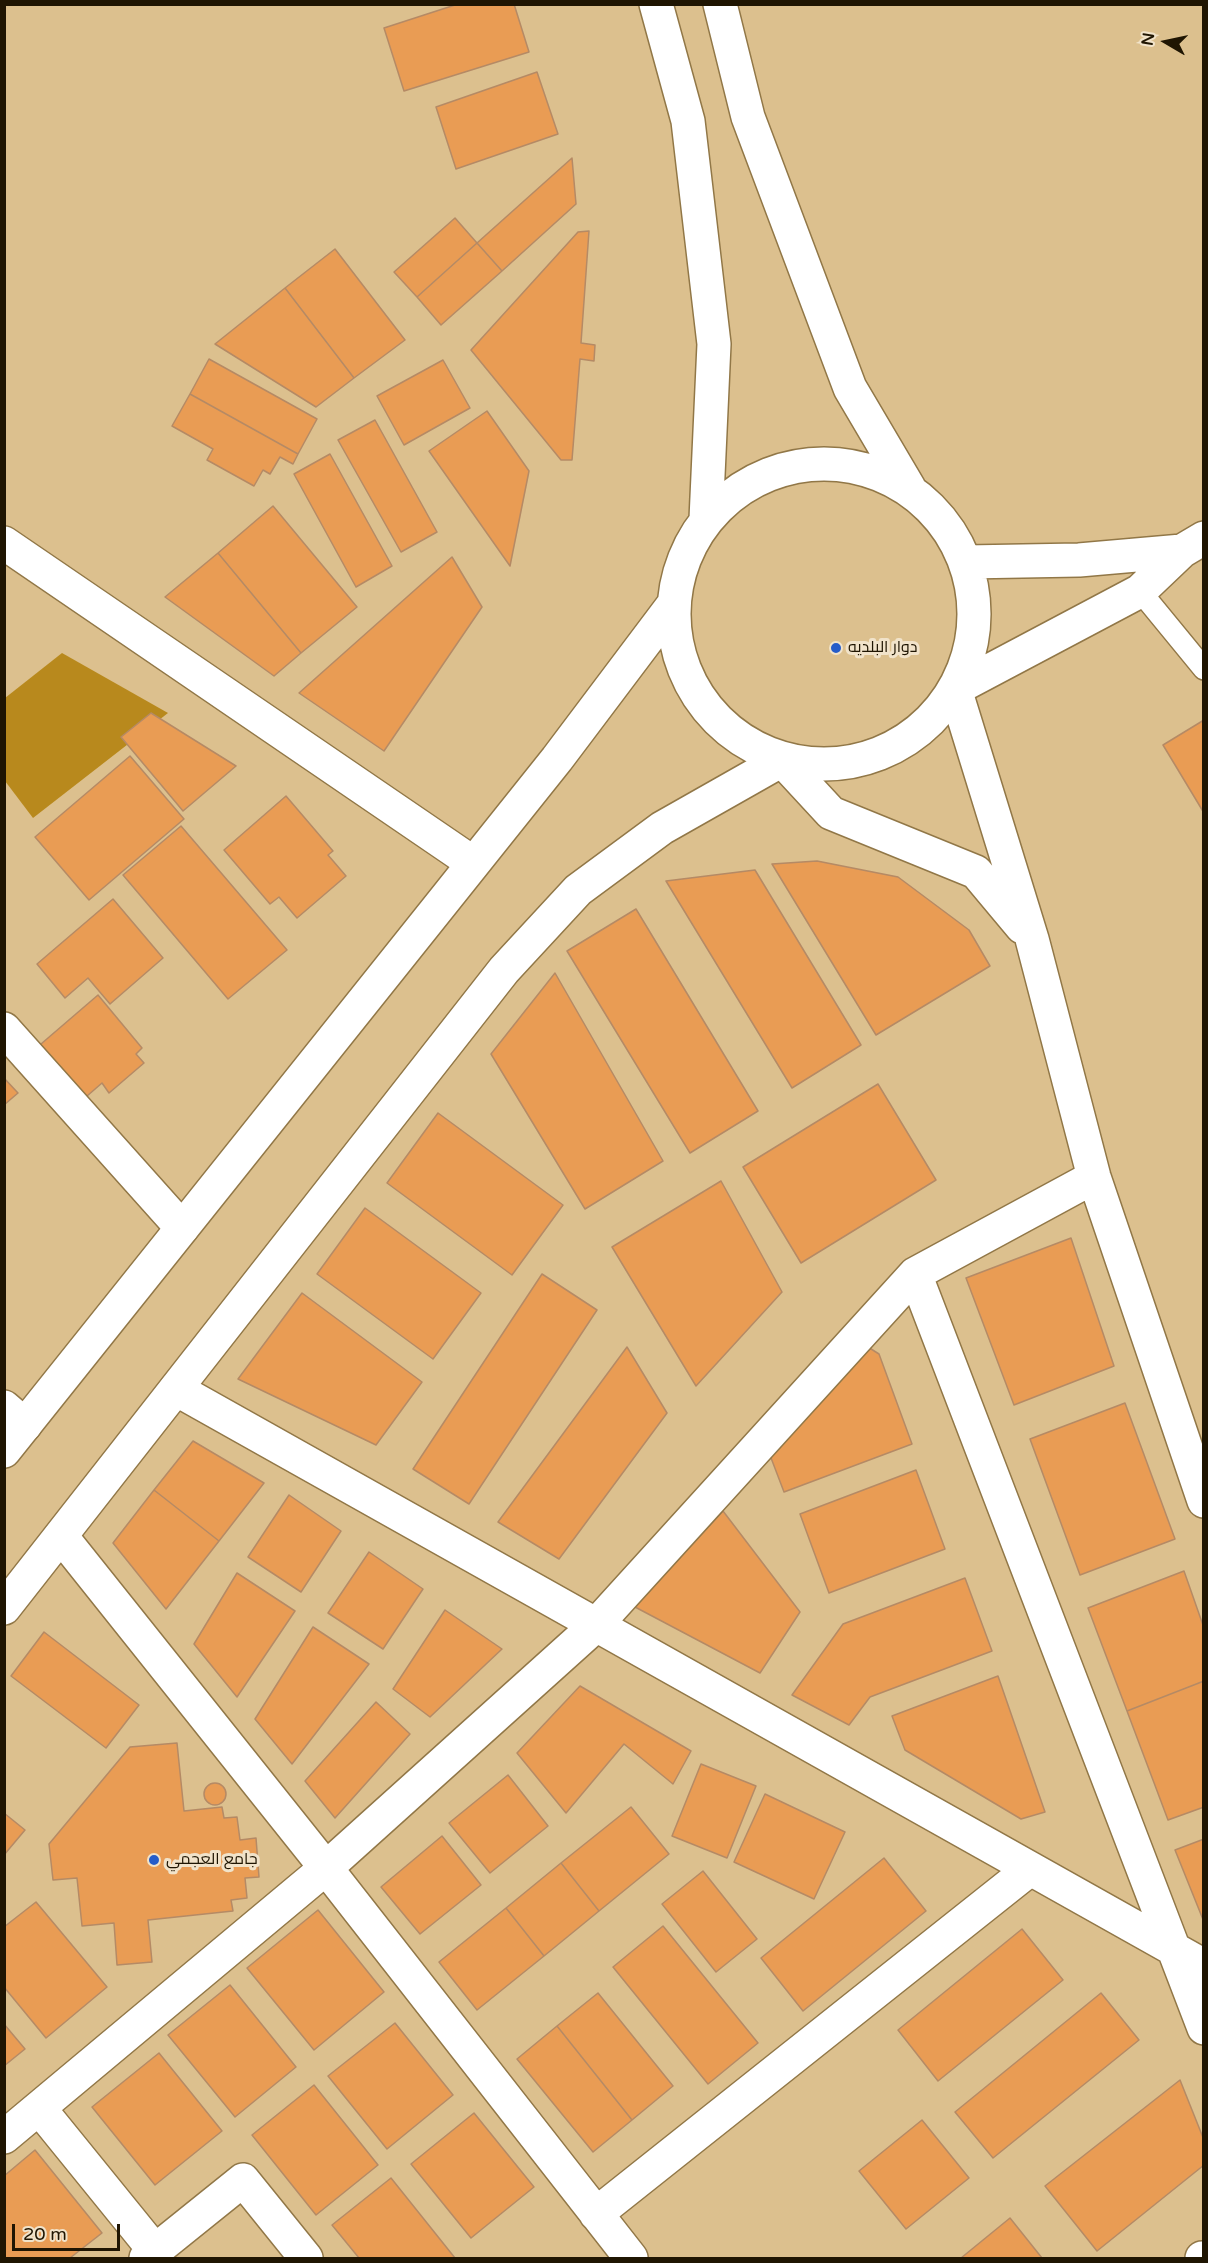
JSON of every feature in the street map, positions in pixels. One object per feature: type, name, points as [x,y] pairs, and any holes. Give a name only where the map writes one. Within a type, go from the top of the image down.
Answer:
[{"type":"street","points":[[656,4],[688,121],[714,344],[706,519]]},
{"type":"street","points":[[720,4],[748,117],[850,388],[909,488],[943,520],[966,562],[975,604],[971,648],[955,689],[924,728],[881,754],[832,766],[782,760],[736,738],[700,702],[679,655],[673,605],[683,559],[706,519],[749,482],[802,464],[858,466],[909,488]]},
{"type":"street","points":[[4,543],[473,863]]},
{"type":"street","points":[[966,562],[1079,560],[1193,544]]},
{"type":"street","points":[[955,689],[1140,591],[1193,544]]},
{"type":"street","points":[[4,1451],[14,1416],[182,1228],[557,759],[673,605]]},
{"type":"street","points":[[955,689],[1032,939],[1094,1177],[1203,1501]]},
{"type":"street","points":[[782,760],[831,813],[976,872],[1032,939]]},
{"type":"street","points":[[4,1608],[504,970],[578,890],[662,828],[782,760]]},
{"type":"street","points":[[4,1029],[182,1228]]},
{"type":"street","points":[[4,2137],[326,1868],[595,1626],[915,1274],[1094,1177]]},
{"type":"street","points":[[915,1274],[1203,2028]]},
{"type":"street","points":[[176,1389],[1203,1966]]},
{"type":"street","points":[[61,1536],[326,1868],[631,2259]]},
{"type":"street","points":[[596,2214],[1030,1869]]},
{"type":"street","points":[[39,2108],[151,2255],[243,2180],[306,2259]]},
{"type":"lane","points":[[1140,591],[1203,669]]},
{"type":"shaded area","points":[[62,653],[168,713],[33,818],[5,781],[5,698]]},
{"type":"building","points":[[458,4],[514,4],[529,52],[404,91],[384,28]]},
{"type":"building","points":[[537,72],[558,134],[456,169],[436,107]]},
{"type":"building","points":[[572,158],[576,204],[502,271],[477,243]]},
{"type":"building","points":[[455,218],[477,243],[417,297],[394,272]]},
{"type":"building","points":[[589,231],[581,343],[595,345],[594,361],[580,359],[572,460],[561,460],[471,350],[578,232]]},
{"type":"building","points":[[477,243],[502,271],[441,325],[417,297]]},
{"type":"building","points":[[335,249],[405,340],[354,378],[285,288]]},
{"type":"building","points":[[285,288],[354,378],[316,407],[215,344]]},
{"type":"building","points":[[209,359],[317,419],[298,454],[190,394]]},
{"type":"building","points":[[443,360],[470,408],[404,445],[377,396]]},
{"type":"building","points":[[190,394],[298,454],[293,464],[280,457],[270,474],[263,470],[254,486],[207,460],[213,449],[172,426]]},
{"type":"building","points":[[487,411],[529,471],[510,566],[429,451]]},
{"type":"building","points":[[375,420],[437,532],[401,552],[338,440]]},
{"type":"building","points":[[330,454],[392,566],[356,587],[294,474]]},
{"type":"building","points":[[273,506],[357,607],[301,653],[218,553]]},
{"type":"building","points":[[218,553],[301,653],[274,676],[165,597]]},
{"type":"building","points":[[452,557],[482,607],[384,751],[299,693]]},
{"type":"building","points":[[151,713],[236,766],[183,811],[121,737]]},
{"type":"building","points":[[1204,720],[1204,813],[1163,745]]},
{"type":"building","points":[[130,756],[184,819],[89,900],[35,837]]},
{"type":"building","points":[[286,796],[333,851],[328,855],[346,876],[297,918],[279,897],[270,904],[224,850]]},
{"type":"building","points":[[181,826],[287,950],[228,999],[123,875]]},
{"type":"building","points":[[817,861],[898,877],[969,930],[990,966],[876,1035],[772,864]]},
{"type":"building","points":[[755,870],[861,1045],[792,1088],[666,881]]},
{"type":"building","points":[[113,899],[163,958],[110,1004],[88,978],[65,998],[37,964]]},
{"type":"building","points":[[636,909],[758,1111],[690,1153],[567,951]]},
{"type":"building","points":[[555,973],[663,1161],[585,1209],[491,1054]]},
{"type":"building","points":[[98,995],[142,1048],[136,1054],[144,1063],[109,1093],[102,1083],[79,1103],[34,1050]]},
{"type":"building","points":[[4,1078],[18,1093],[4,1105]]},
{"type":"building","points":[[878,1084],[936,1180],[801,1263],[743,1167]]},
{"type":"building","points":[[438,1113],[563,1205],[512,1275],[387,1183]]},
{"type":"building","points":[[721,1181],[782,1292],[696,1386],[612,1247]]},
{"type":"building","points":[[365,1208],[481,1293],[433,1359],[317,1274]]},
{"type":"building","points":[[1071,1238],[1114,1366],[1014,1405],[966,1278]]},
{"type":"building","points":[[542,1274],[597,1310],[469,1504],[413,1469]]},
{"type":"building","points":[[302,1293],[422,1382],[376,1445],[238,1379]]},
{"type":"building","points":[[860,1342],[879,1354],[912,1444],[784,1492],[768,1450]]},
{"type":"building","points":[[627,1347],[667,1413],[559,1559],[498,1522]]},
{"type":"building","points":[[1125,1403],[1175,1539],[1080,1575],[1030,1439]]},
{"type":"building","points":[[193,1441],[264,1483],[219,1541],[154,1490]]},
{"type":"building","points":[[916,1470],[945,1549],[829,1593],[800,1514]]},
{"type":"building","points":[[154,1490],[219,1541],[166,1609],[113,1543]]},
{"type":"building","points":[[289,1495],[341,1531],[301,1592],[248,1557]]},
{"type":"building","points":[[723,1511],[800,1612],[760,1673],[635,1607]]},
{"type":"building","points":[[369,1552],[423,1589],[383,1649],[328,1613]]},
{"type":"building","points":[[1184,1571],[1204,1628],[1204,1681],[1127,1711],[1088,1608]]},
{"type":"building","points":[[237,1573],[295,1611],[237,1697],[194,1644]]},
{"type":"building","points":[[965,1578],[992,1651],[870,1697],[849,1725],[792,1695],[843,1624]]},
{"type":"building","points":[[445,1610],[502,1649],[430,1717],[393,1689]]},
{"type":"building","points":[[313,1627],[369,1664],[292,1764],[255,1719]]},
{"type":"building","points":[[44,1632],[139,1705],[106,1748],[11,1676]]},
{"type":"building","points":[[998,1676],[1045,1812],[1021,1819],[905,1750],[892,1716]]},
{"type":"building","points":[[1204,1681],[1204,1807],[1168,1820],[1127,1711]]},
{"type":"building","points":[[580,1686],[691,1751],[673,1784],[624,1744],[566,1813],[517,1753]]},
{"type":"building","points":[[376,1702],[410,1734],[335,1818],[305,1781]]},
{"type":"building","name":"جامع العجمي","points":[[177,1743],[184,1811],[222,1807],[224,1818],[237,1817],[240,1840],[256,1838],[259,1877],[245,1878],[247,1898],[231,1900],[233,1911],[148,1920],[152,1962],[117,1965],[114,1923],[82,1926],[77,1878],[53,1880],[49,1844],[130,1747]]},
{"type":"building","points":[[701,1764],[756,1786],[727,1858],[672,1836]]},
{"type":"building","points":[[508,1775],[548,1826],[490,1873],[449,1823]]},
{"type":"building","points":[[215,1783],[223,1786],[226,1794],[223,1802],[215,1805],[207,1802],[204,1794],[207,1786]]},
{"type":"building","points":[[765,1794],[845,1832],[814,1899],[734,1862]]},
{"type":"building","points":[[631,1807],[669,1854],[599,1911],[561,1863]]},
{"type":"building","points":[[4,1813],[25,1830],[4,1855]]},
{"type":"building","points":[[442,1836],[481,1885],[420,1934],[381,1887]]},
{"type":"building","points":[[1204,1839],[1204,1922],[1175,1850]]},
{"type":"building","points":[[884,1858],[926,1911],[803,2011],[761,1958]]},
{"type":"building","points":[[561,1863],[599,1911],[544,1956],[506,1908]]},
{"type":"building","points":[[703,1871],[757,1939],[716,1972],[662,1904]]},
{"type":"building","points":[[36,1902],[107,1987],[46,2038],[4,1987],[4,1927]]},
{"type":"building","points":[[506,1908],[544,1956],[477,2010],[439,1962]]},
{"type":"building","points":[[318,1910],[384,1992],[314,2050],[247,1968]]},
{"type":"building","points":[[663,1926],[758,2043],[708,2084],[613,1967]]},
{"type":"building","points":[[1022,1929],[1063,1980],[938,2081],[898,2030]]},
{"type":"building","points":[[230,1985],[296,2067],[235,2117],[168,2035]]},
{"type":"building","points":[[598,1993],[673,2086],[632,2120],[557,2026]]},
{"type":"building","points":[[1101,1993],[1139,2040],[993,2158],[955,2112]]},
{"type":"building","points":[[395,2023],[453,2095],[387,2149],[328,2076]]},
{"type":"building","points":[[4,2024],[25,2049],[4,2066]]},
{"type":"building","points":[[557,2026],[632,2120],[593,2152],[517,2059]]},
{"type":"building","points":[[159,2053],[222,2131],[155,2185],[92,2107]]},
{"type":"building","points":[[1180,2080],[1204,2140],[1204,2165],[1097,2251],[1045,2186]]},
{"type":"building","points":[[314,2085],[378,2165],[316,2215],[252,2135]]},
{"type":"building","points":[[474,2113],[534,2187],[471,2238],[411,2164]]},
{"type":"building","points":[[922,2120],[969,2178],[906,2229],[859,2171]]},
{"type":"building","points":[[35,2150],[102,2233],[70,2258],[4,2258],[4,2176]]},
{"type":"building","points":[[391,2178],[455,2258],[359,2258],[332,2225]]},
{"type":"building","points":[[1010,2218],[1042,2258],[961,2258]]},
{"type":"place","name":"دوار البلديه","points":[[836,648]]},
{"type":"place","name":"جامع العجمي","points":[[154,1860]]}]
